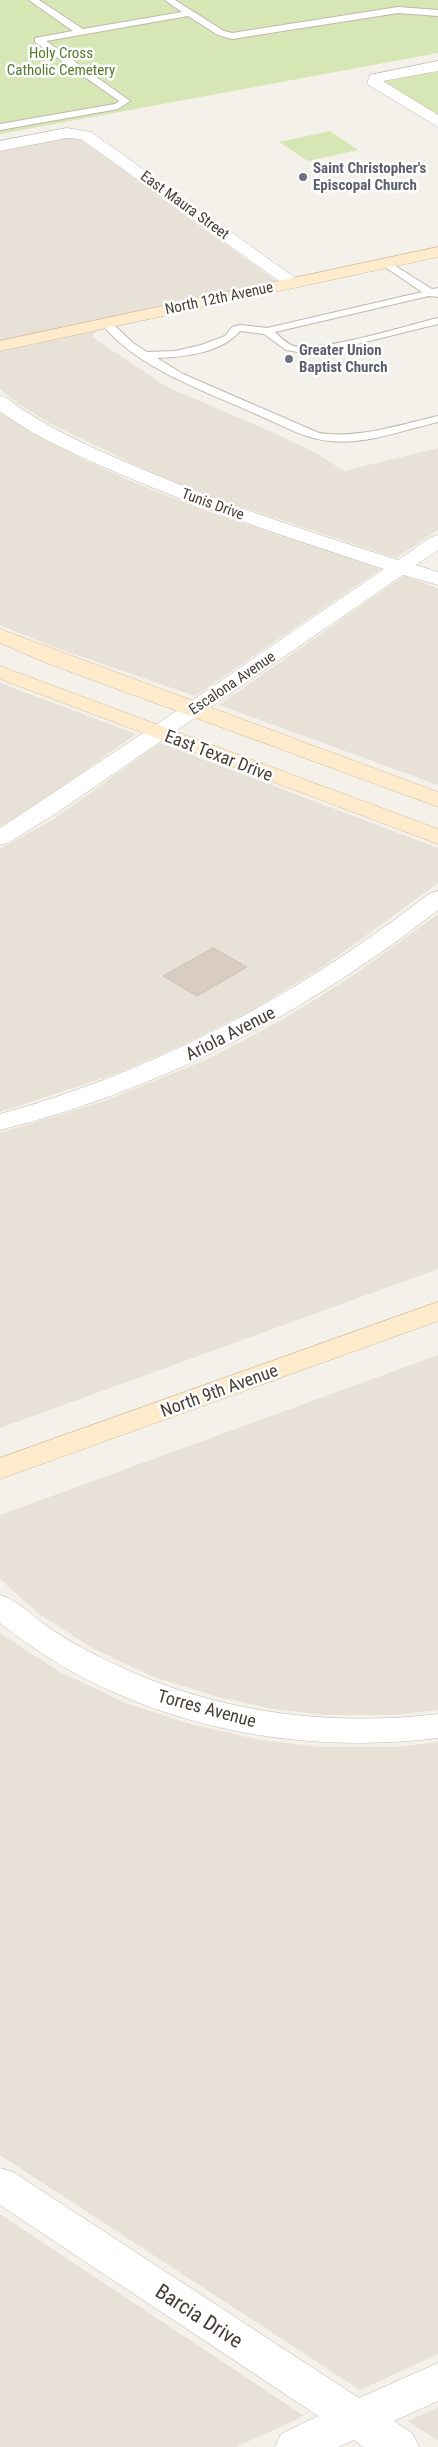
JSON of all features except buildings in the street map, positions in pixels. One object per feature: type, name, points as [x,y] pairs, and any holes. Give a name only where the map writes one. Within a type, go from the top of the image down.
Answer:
[{"type":"street","points":[[438,66],[375,78],[375,84],[438,122]]},
{"type":"street","name":"East Maura Street","points":[[0,146],[76,133],[85,135],[292,282]]},
{"type":"street","name":"North 12th Avenue","points":[[0,346],[438,252]]},
{"type":"street","name":"Tunis Drive","points":[[0,402],[37,426],[89,453],[146,479],[218,507],[438,580]]},
{"type":"street","name":"Escalona Avenue","points":[[0,838],[42,814],[157,732],[195,709],[438,541]]},
{"type":"street","name":"East Texar Drive","points":[[0,635],[57,659],[438,800]]},
{"type":"street","name":"East Texar Drive","points":[[0,672],[438,838]]},
{"type":"street","name":"Ariola Avenue","points":[[0,1122],[96,1093],[197,1051],[271,1013],[341,970],[438,898]]},
{"type":"street","name":"North 9th Avenue","points":[[0,1469],[438,1311]]},
{"type":"street","name":"Torres Avenue","points":[[0,1606],[19,1623],[76,1660],[140,1690],[205,1711],[266,1724],[324,1731],[394,1731],[438,1726]]},
{"type":"street","name":"Barcia Drive","points":[[0,2184],[399,2447]]},
{"type":"street","points":[[295,2447],[438,2380]]},
{"type":"lane","points":[[33,0],[82,32]]},
{"type":"lane","points":[[169,0],[225,35],[241,36],[398,10],[438,14]]},
{"type":"lane","points":[[380,0],[398,10]]},
{"type":"lane","points":[[0,127],[124,104],[125,101],[38,40],[189,13]]},
{"type":"lane","points":[[386,263],[435,294]]},
{"type":"lane","points":[[144,355],[175,354],[204,348],[229,338],[236,329],[240,328],[267,331],[435,294]]},
{"type":"lane","points":[[267,331],[288,347],[299,350],[328,346],[438,321]]},
{"type":"lane","points":[[106,323],[129,345],[179,376],[293,427],[324,438],[358,437],[438,419]]},
{"type":"shaded area","points":[[76,137],[98,152],[276,281],[0,341],[0,150]]},
{"type":"shaded area","points":[[309,284],[97,331],[92,337],[167,387],[274,433],[316,453],[344,471],[438,448],[438,530],[396,558],[228,502],[156,475],[49,423],[0,389],[0,351]]},
{"type":"shaded area","points":[[0,413],[78,457],[135,483],[207,511],[381,569],[195,696],[48,645],[0,625]]},
{"type":"shaded area","points":[[404,576],[438,588],[438,785],[219,705]]},
{"type":"shaded area","points":[[0,682],[136,734],[29,810],[0,826]]},
{"type":"shaded area","points":[[160,743],[438,848],[438,883],[327,964],[257,1007],[185,1044],[118,1073],[0,1112],[0,849],[54,819]]},
{"type":"shaded area","points":[[438,914],[438,1269],[0,1428],[0,1133],[105,1101],[208,1059],[284,1019],[354,975]]},
{"type":"shaded area","points":[[438,1355],[438,1710],[394,1715],[327,1715],[273,1709],[215,1696],[154,1677],[92,1648],[38,1613],[0,1579],[0,1515]]},
{"type":"shaded area","points":[[0,1633],[58,1671],[125,1703],[194,1725],[260,1740],[322,1747],[397,1747],[438,1742],[438,2354],[360,2390],[0,2155]]},
{"type":"shaded area","points":[[0,2214],[304,2416],[236,2447],[0,2447]]},
{"type":"shaded area","points":[[438,2407],[438,2441],[408,2421]]},
{"type":"green space","name":"Holy Cross Catholic Cemetery","points":[[0,0],[438,0],[438,53],[0,134]]},
{"type":"green space","points":[[438,66],[438,122],[375,78]]},
{"type":"green space","points":[[330,131],[358,150],[308,161],[279,142]]},
{"type":"place","name":"Saint Christopher's Episcopal Church","points":[[303,177]]},
{"type":"place","name":"Greater Union Baptist Church","points":[[289,359]]}]
